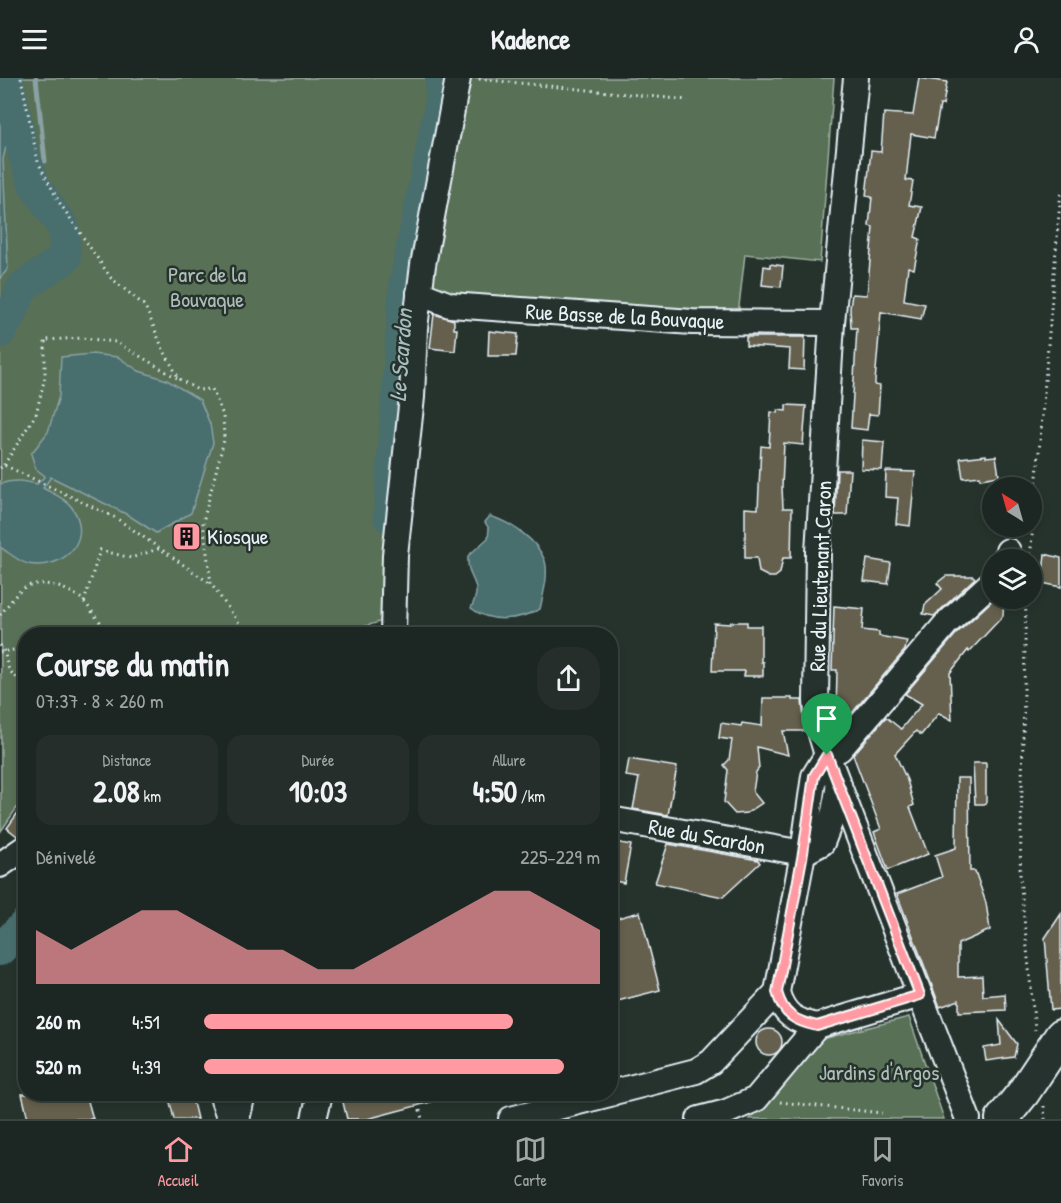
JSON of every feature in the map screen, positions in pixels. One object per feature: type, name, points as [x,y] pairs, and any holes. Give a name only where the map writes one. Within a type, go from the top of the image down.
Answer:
[{"type":"main road","points":[[1002,1119],[1023,1093],[1054,1036]]},
{"type":"street","points":[[393,627],[395,555],[412,398],[419,293],[458,78]]},
{"type":"street","name":"Rue du Lieutenant Caron","points":[[856,78],[832,323],[818,552],[816,701],[819,728],[827,755],[968,1119]]},
{"type":"street","name":"Rue Basse de la Bouvaque","points":[[419,293],[450,305],[669,321],[832,323]]},
{"type":"street","points":[[618,1091],[696,1071],[711,1062],[777,992],[813,848],[814,776],[827,755],[840,749],[946,624],[982,591]]},
{"type":"street","points":[[813,848],[834,812],[839,784]]},
{"type":"street","name":"Rue du Scardon","points":[[618,820],[813,848],[842,841],[861,845]]},
{"type":"street","points":[[0,865],[18,853]]},
{"type":"street","points":[[777,992],[781,1006],[789,1015],[803,1023],[817,1026],[920,995]]},
{"type":"street","points":[[699,1119],[726,1112],[756,1099],[817,1026]]},
{"type":"street","points":[[223,1101],[230,1119]]},
{"type":"street","points":[[237,1119],[241,1101]]},
{"type":"street","points":[[314,1119],[318,1101]]},
{"type":"street","points":[[511,1119],[580,1101]]},
{"type":"path","points":[[21,78],[38,162],[59,202],[111,278],[145,306],[162,347],[179,379]]},
{"type":"path","points":[[468,78],[688,100]]},
{"type":"path","points":[[1016,549],[1061,190]]},
{"type":"path","points":[[211,584],[203,522],[224,440],[223,415],[212,389],[198,390],[116,342],[82,338],[45,340],[45,377],[36,414],[2,466],[35,479],[116,518],[162,548],[211,584],[242,627]]},
{"type":"path","points":[[84,602],[100,550],[131,558],[162,548]]},
{"type":"path","points":[[0,615],[23,588],[36,584],[59,586],[84,602],[100,622],[100,627]]},
{"type":"path","points":[[1026,609],[1020,877],[1054,1036]]},
{"type":"path","points":[[0,645],[5,651],[6,667],[18,678]]},
{"type":"path","points":[[0,652],[18,649]]},
{"type":"path","points":[[756,1099],[882,1113]]},
{"type":"path","points":[[420,1110],[422,1119]]},
{"type":"green space","name":"Parc de la Bouvaque","points":[[0,78],[834,78],[820,262],[745,254],[738,315],[413,303],[386,620],[362,627],[18,627],[18,806],[1,831]]},
{"type":"green space","name":"Jardins d'Argos","points":[[909,1017],[944,1119],[749,1119],[823,1039]]},
{"type":"water","points":[[0,103],[8,139],[3,159],[8,269],[0,278]]},
{"type":"water","points":[[92,354],[118,357],[139,371],[167,380],[200,400],[210,424],[213,443],[191,513],[156,533],[128,515],[51,477],[43,488],[64,500],[73,509],[78,521],[77,543],[71,551],[52,563],[28,564],[0,547],[0,484],[18,481],[37,484],[45,476],[36,469],[31,454],[48,432],[59,396],[61,357]]},
{"type":"water","points":[[490,516],[506,523],[530,539],[545,561],[545,585],[540,609],[532,613],[505,619],[487,616],[471,608],[475,599],[476,586],[468,565],[468,556],[488,538],[489,529],[485,522]]},
{"type":"building","points":[[919,78],[947,82],[934,138],[911,134],[906,180],[913,181],[909,205],[922,207],[915,237],[920,239],[914,269],[908,267],[904,300],[925,304],[921,319],[881,312],[875,382],[875,385],[880,386],[878,415],[869,414],[867,430],[851,428],[857,328],[851,328],[850,308],[852,294],[867,295],[873,227],[869,226],[872,197],[866,196],[871,151],[881,152],[884,113],[913,115]]},
{"type":"building","points":[[770,264],[783,266],[781,287],[762,285],[764,266],[770,267]]},
{"type":"building","points":[[434,314],[454,320],[454,329],[457,329],[455,351],[430,348]]},
{"type":"building","points":[[489,331],[518,334],[516,356],[488,356]]},
{"type":"building","points":[[746,337],[805,337],[804,370],[789,369],[790,349],[746,346]]},
{"type":"building","points":[[786,405],[806,406],[803,445],[784,443],[783,508],[792,508],[791,558],[783,558],[780,573],[775,577],[769,577],[759,572],[757,558],[745,558],[745,508],[758,509],[761,446],[769,447],[771,412],[786,411]]},
{"type":"building","points":[[862,440],[884,442],[882,470],[861,469]]},
{"type":"building","points":[[996,456],[999,476],[980,479],[980,476],[963,478],[960,458]]},
{"type":"building","points":[[837,470],[850,470],[847,515],[835,515]]},
{"type":"building","points":[[886,471],[915,472],[910,526],[896,524],[898,498],[885,497]]},
{"type":"building","name":"Kiosque","points":[[183,529],[189,529],[194,537],[192,543],[183,545],[178,540],[178,534]]},
{"type":"building","points":[[1045,554],[1061,558],[1061,587],[1042,583]]},
{"type":"building","points":[[867,559],[891,563],[888,584],[864,581]]},
{"type":"building","points":[[946,576],[973,576],[975,578],[934,616],[923,614],[925,605],[942,589],[937,583]]},
{"type":"building","points":[[834,606],[864,609],[862,630],[879,632],[879,636],[907,641],[905,650],[847,719],[840,719],[840,715],[836,715],[837,670],[832,670]]},
{"type":"building","points":[[983,609],[1003,609],[1003,616],[969,652],[968,650],[950,673],[952,720],[939,713],[921,735],[916,731],[895,754],[907,780],[914,805],[910,807],[928,854],[888,870],[874,832],[881,829],[853,755],[886,717],[901,729],[922,704],[905,694],[956,634]]},
{"type":"building","points":[[731,622],[747,622],[747,626],[761,626],[763,676],[744,676],[745,671],[712,671],[714,623],[730,624]]},
{"type":"building","points":[[763,698],[802,700],[805,731],[783,731],[788,755],[757,747],[759,768],[756,772],[753,792],[762,803],[747,813],[735,814],[724,802],[728,770],[724,765],[729,760],[732,740],[719,738],[721,723],[762,726]]},
{"type":"building","points":[[629,759],[677,767],[668,815],[633,809],[639,778],[626,776]]},
{"type":"building","points":[[973,763],[986,763],[986,804],[975,804]]},
{"type":"building","points":[[957,778],[969,778],[970,871],[975,871],[986,903],[990,930],[958,944],[958,977],[982,976],[983,996],[1005,994],[1006,1010],[959,1012],[959,1000],[940,1007],[897,894],[942,877],[935,855],[956,848]]},
{"type":"building","points":[[18,812],[18,836],[7,828]]},
{"type":"building","points":[[618,843],[631,845],[624,883],[618,882]]},
{"type":"building","points":[[668,844],[758,860],[760,863],[723,897],[655,883]]},
{"type":"building","points":[[640,912],[660,990],[618,1001],[618,918]]},
{"type":"building","points":[[1061,914],[1061,1009],[1051,1010],[1045,938]]},
{"type":"building","points":[[999,1020],[1017,1044],[1014,1057],[986,1061],[984,1048],[1001,1045]]},
{"type":"building","points":[[769,1029],[778,1033],[782,1042],[778,1051],[769,1055],[760,1051],[756,1042],[760,1033]]},
{"type":"building","points":[[24,1101],[88,1101],[93,1119],[28,1119]]},
{"type":"building","points":[[170,1101],[193,1101],[197,1119],[174,1119]]},
{"type":"building","points":[[343,1101],[435,1101],[367,1119],[347,1119]]},
{"type":"waterway","points":[[0,332],[13,310],[22,287],[65,258],[64,229],[34,184],[23,152],[7,78]]},
{"type":"waterway","points":[[36,78],[45,161]]},
{"type":"waterway","name":"Le Scardon","points":[[389,517],[405,283],[441,101],[441,78]]},
{"type":"waterway","points":[[34,184],[37,177]]},
{"type":"waterway","name":"Le Scardon","points":[[0,950],[18,931]]},
{"type":"place","name":"Kiosque","points":[[186,536]]},
{"type":"route","points":[[827,755],[920,995],[817,1026],[803,1023],[789,1015],[781,1006],[777,992],[803,853],[814,776],[827,755]]}]
